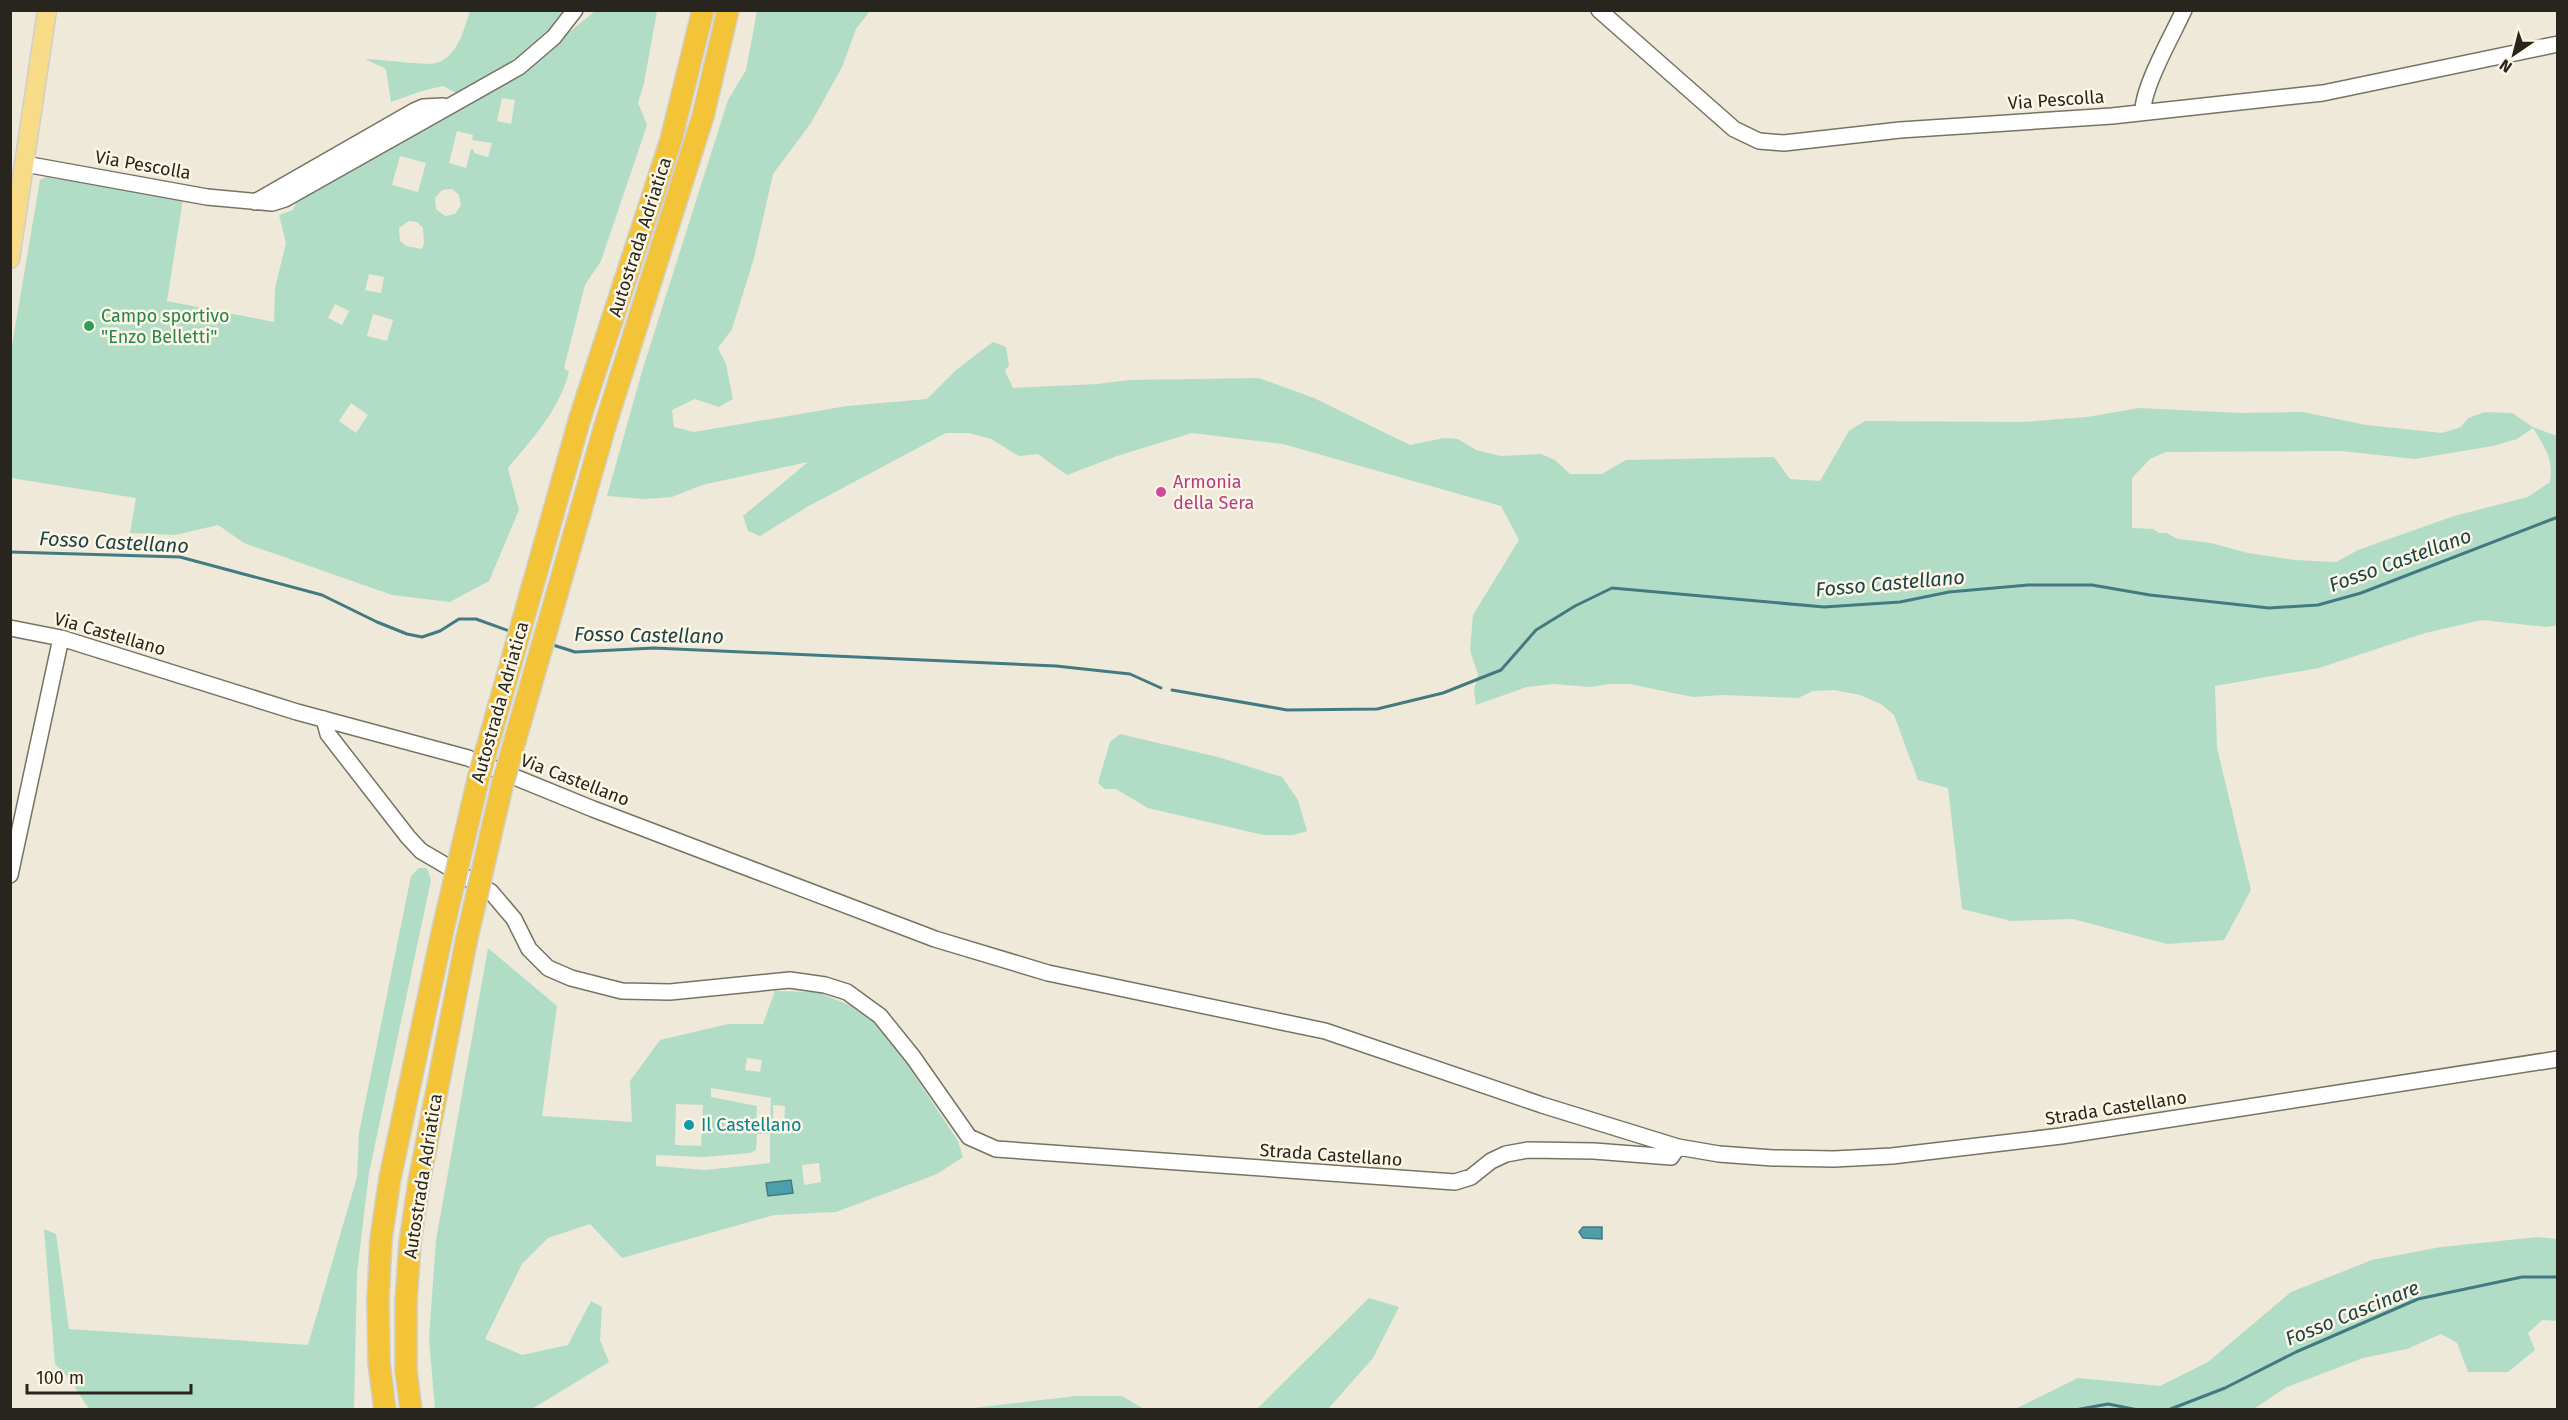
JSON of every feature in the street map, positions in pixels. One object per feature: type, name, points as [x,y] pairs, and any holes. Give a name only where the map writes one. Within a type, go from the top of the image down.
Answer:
[{"type":"highway","name":"Autostrada Adriatica","points":[[385,1410],[379,1363],[378,1300],[381,1239],[390,1178],[443,928],[478,780],[580,418],[671,140],[703,10]]},
{"type":"highway","name":"Autostrada Adriatica","points":[[411,1410],[406,1371],[406,1302],[410,1243],[419,1182],[472,920],[502,786],[605,426],[703,116],[728,10]]},
{"type":"main road","points":[[10,259],[47,10]]},
{"type":"street","name":"Via Pescolla","points":[[25,164],[207,197],[255,202],[414,111],[437,105],[446,107],[519,67],[554,37],[575,10]]},
{"type":"street","name":"Via Pescolla","points":[[1599,10],[1734,129],[1759,141],[1784,143],[1900,130],[2143,112],[2323,93],[2558,44]]},
{"type":"street","points":[[2143,112],[2148,88],[2184,10]]},
{"type":"street","name":"Via Castellano","points":[[10,628],[61,638],[324,719],[468,758],[564,798],[935,939],[1048,973]]},
{"type":"street","points":[[10,875],[61,638]]},
{"type":"street","name":"Strada Castellano","points":[[324,719],[328,734],[408,837],[421,851],[491,892],[513,919],[530,950],[548,968],[571,978],[622,991],[670,992],[790,980],[825,985],[847,992],[880,1016],[969,1137],[996,1149],[1455,1182],[1471,1178],[1491,1161],[1506,1154],[1528,1150],[1594,1151],[1671,1157],[1678,1147]]},
{"type":"street","name":"Strada Castellano","points":[[1048,973],[1325,1031],[1542,1105],[1678,1147],[1719,1154],[1773,1158],[1892,1156],[2061,1136],[2558,1059]]},
{"type":"green space","points":[[470,11],[565,11],[544,37],[495,73],[456,93],[443,86],[391,102],[386,69],[365,59],[423,64],[444,60],[459,42]]},
{"type":"green space","points":[[595,11],[657,11],[644,83],[638,103],[647,125],[601,261],[585,285],[564,368],[569,372],[565,386],[544,423],[508,468],[519,510],[489,581],[450,602],[392,595],[244,543],[218,525],[175,535],[130,533],[136,498],[11,478],[11,351],[40,180],[46,177],[183,199],[167,301],[274,322],[275,288],[286,243],[279,215],[293,210],[298,199],[508,83]],"holes":[[[502,98],[515,100],[511,124],[497,121]],[[457,131],[473,135],[472,140],[492,143],[488,157],[474,153],[471,149],[466,168],[449,163]],[[400,156],[426,163],[418,192],[392,185]],[[452,189],[459,195],[461,205],[455,214],[445,216],[436,209],[435,198],[442,190]],[[409,221],[417,222],[423,228],[422,249],[406,246],[400,241],[399,228]],[[369,274],[384,277],[381,293],[365,290]],[[335,304],[349,311],[342,325],[328,318]],[[373,314],[393,320],[387,341],[367,336]],[[351,403],[368,415],[356,433],[339,421]]]},
{"type":"green space","points":[[757,11],[870,11],[856,29],[842,67],[811,123],[773,174],[754,258],[732,329],[718,348],[726,364],[733,399],[719,407],[695,399],[672,410],[674,427],[694,432],[847,406],[927,399],[956,370],[993,342],[1006,347],[1009,365],[1005,371],[1013,388],[1130,380],[1259,378],[1314,398],[1410,445],[1444,438],[1458,439],[1476,450],[1501,456],[1541,454],[1555,460],[1570,474],[1602,474],[1626,460],[1774,457],[1790,479],[1820,481],[1849,431],[1865,421],[2024,422],[2087,417],[2139,408],[2240,413],[2303,412],[2366,425],[2442,433],[2461,427],[2468,418],[2485,412],[2512,413],[2533,427],[2557,436],[2557,625],[2547,627],[2482,620],[2425,633],[2319,668],[2215,686],[2217,748],[2251,890],[2224,940],[2167,944],[2073,919],[2011,921],[1962,909],[1948,788],[1918,780],[1894,715],[1881,704],[1860,695],[1834,690],[1813,691],[1798,698],[1723,695],[1693,697],[1629,684],[1591,687],[1553,684],[1527,687],[1476,705],[1474,690],[1478,675],[1470,650],[1473,615],[1519,540],[1501,506],[1283,444],[1192,433],[1117,456],[1067,475],[1038,454],[1019,456],[991,439],[969,433],[946,433],[807,507],[760,536],[748,531],[743,516],[808,462],[702,485],[672,497],[645,499],[607,496],[643,368],[728,100],[746,70]],"holes":[[[2533,428],[2550,460],[2551,474],[2550,482],[2528,497],[2454,516],[2358,550],[2336,562],[2295,560],[2248,553],[2211,543],[2178,539],[2153,529],[2132,528],[2132,478],[2150,459],[2166,452],[2341,451],[2415,459],[2493,446],[2517,439]]]},
{"type":"green space","points":[[1120,734],[1218,757],[1282,777],[1298,800],[1307,831],[1293,835],[1263,835],[1148,808],[1116,789],[1105,789],[1098,783],[1110,742]]},
{"type":"green space","points":[[419,868],[427,868],[431,880],[369,1173],[357,1273],[354,1409],[89,1409],[70,1380],[55,1364],[44,1229],[56,1234],[69,1329],[308,1345],[357,1177],[359,1133],[411,876]]},
{"type":"green space","points":[[488,948],[557,1006],[542,1116],[632,1122],[630,1081],[660,1040],[728,1024],[763,1024],[775,991],[818,992],[849,1005],[873,1021],[895,1046],[958,1141],[963,1157],[937,1174],[836,1212],[774,1215],[622,1258],[590,1224],[548,1238],[522,1264],[485,1339],[522,1355],[568,1345],[591,1301],[602,1307],[600,1340],[609,1362],[532,1409],[435,1410],[429,1338],[436,1240]],"holes":[[[747,1058],[762,1060],[760,1072],[745,1070]],[[711,1088],[771,1098],[770,1126],[756,1126],[757,1106],[711,1097]],[[676,1104],[703,1105],[701,1146],[675,1145]],[[773,1105],[785,1106],[784,1126],[773,1126]],[[757,1134],[770,1134],[770,1163],[705,1170],[656,1166],[656,1155],[704,1157],[750,1153],[756,1150]],[[819,1163],[821,1182],[804,1185],[802,1165]]]},
{"type":"green space","points":[[2538,1237],[2557,1239],[2557,1321],[2542,1320],[2528,1333],[2535,1350],[2508,1372],[2468,1372],[2457,1343],[2441,1334],[2407,1349],[2363,1358],[2285,1388],[2254,1409],[2015,1409],[2078,1378],[2160,1386],[2208,1362],[2291,1292],[2372,1260],[2441,1247]]},
{"type":"green space","points":[[1369,1298],[1399,1307],[1373,1358],[1328,1409],[1257,1409]]},
{"type":"green space","points":[[1076,1396],[1122,1396],[1144,1409],[965,1409]]},
{"type":"water","points":[[791,1180],[793,1193],[768,1196],[766,1183]]},
{"type":"water","points":[[1583,1227],[1602,1227],[1602,1239],[1583,1238],[1579,1232]]},
{"type":"waterway","name":"Fosso Castellano","points":[[1172,690],[1287,710],[1377,709],[1443,693],[1501,670],[1536,630],[1575,606],[1612,588],[1824,607],[1900,602],[1949,592],[2028,585],[2092,585],[2150,595],[2269,608],[2318,605],[2361,593],[2558,517]]},
{"type":"waterway","name":"Fosso Castellano","points":[[10,552],[180,557],[322,595],[407,634],[422,637],[440,631],[459,619],[476,619],[512,632]]},
{"type":"waterway","name":"Fosso Castellano","points":[[550,644],[575,652],[654,648],[1056,666],[1130,674],[1161,688]]},
{"type":"waterway","name":"Fosso Cascinare","points":[[2168,1410],[2225,1388],[2296,1352],[2418,1299],[2522,1277],[2558,1277]]},
{"type":"waterway","name":"Fosso Cascinare","points":[[2075,1410],[2108,1404],[2138,1410]]},
{"type":"place","name":"Campo sportivo \"Enzo Belletti\"","points":[[89,326]]},
{"type":"place","name":"Armonia della Sera","points":[[1161,492]]},
{"type":"place","name":"Il Castellano","points":[[689,1125]]}]
